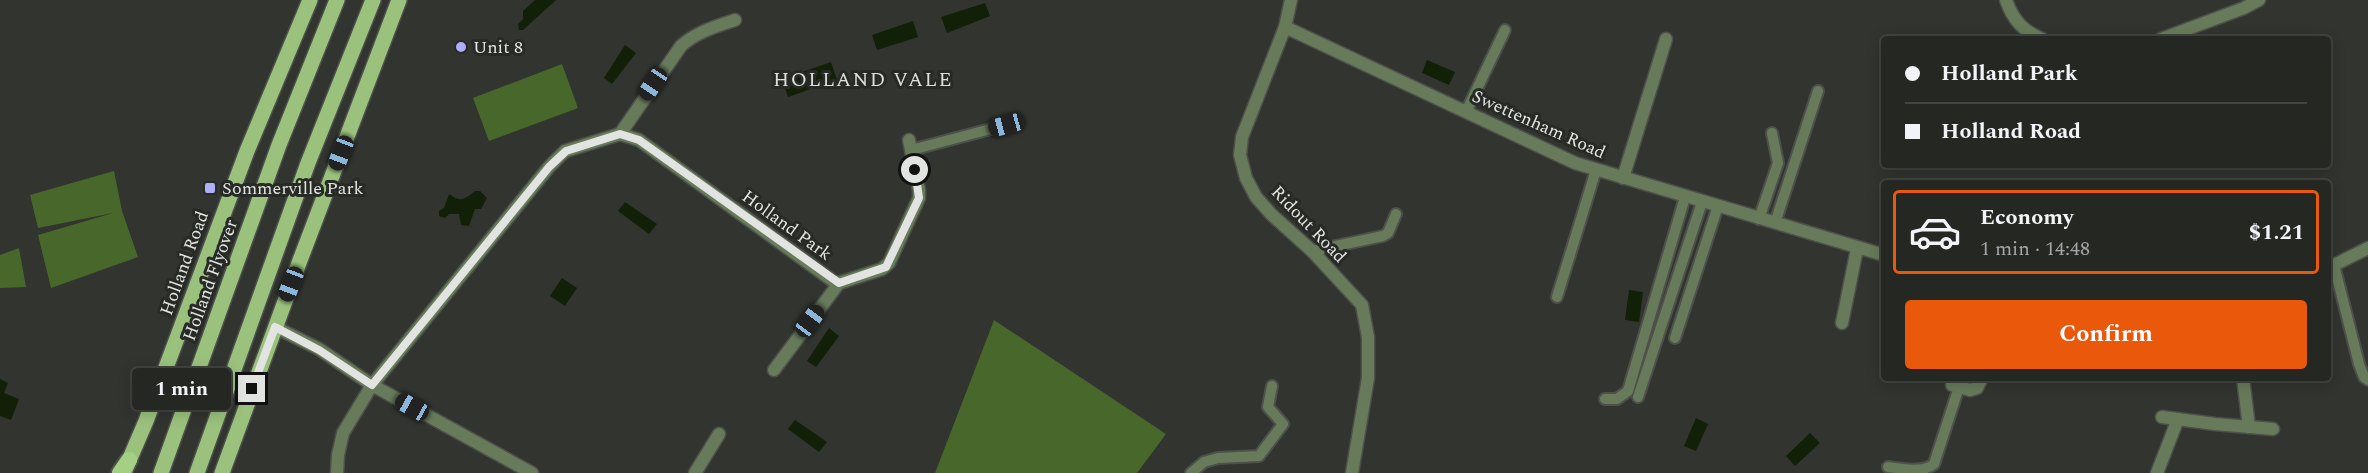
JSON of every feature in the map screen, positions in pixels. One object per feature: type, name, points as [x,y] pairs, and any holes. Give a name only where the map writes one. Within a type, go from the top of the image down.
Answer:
[{"type":"main road","name":"Holland Road","points":[[125,469],[146,421],[247,151],[310,0]]},
{"type":"main road","name":"Holland Flyover","points":[[161,473],[279,145],[337,0]]},
{"type":"main road","points":[[197,473],[308,163],[373,0]]},
{"type":"main road","points":[[222,473],[399,0]]},
{"type":"street","name":"Ridout Road","points":[[1291,0],[1285,27],[1242,137],[1240,155],[1246,178],[1257,197],[1271,214],[1312,251],[1362,305],[1368,337],[1368,378],[1353,467]]},
{"type":"street","points":[[2006,0],[2010,13],[2025,32],[2035,36]]},
{"type":"street","points":[[2169,36],[2244,8],[2259,0]]},
{"type":"street","points":[[337,473],[343,433],[372,385],[557,158],[566,151],[620,134],[676,51],[687,40],[735,20]]},
{"type":"street","name":"Swettenham Road","points":[[1285,27],[1575,163],[1881,254]]},
{"type":"street","points":[[1623,178],[1666,39]]},
{"type":"street","name":"Holland Park","points":[[620,134],[639,140],[839,283],[882,269],[889,262],[919,198],[910,145]]},
{"type":"street","points":[[2331,266],[2368,248]]},
{"type":"street","points":[[1842,322],[1857,249]]},
{"type":"street","points":[[774,370],[839,283]]},
{"type":"street","points":[[275,327],[319,350],[372,385],[532,473]]},
{"type":"street","points":[[1956,386],[1970,390],[1977,388],[1980,381]]},
{"type":"street","points":[[2243,381],[2249,427]]},
{"type":"street","points":[[2162,417],[2273,429]]},
{"type":"street","points":[[2157,473],[2178,419]]},
{"type":"street","points":[[695,473],[719,434]]},
{"type":"lane","points":[[1466,112],[1505,30]]},
{"type":"lane","points":[[1775,223],[1818,91]]},
{"type":"lane","points":[[910,145],[1006,125]]},
{"type":"lane","points":[[1759,219],[1778,163],[1772,133]]},
{"type":"lane","points":[[1557,297],[1596,170]]},
{"type":"lane","points":[[1605,399],[1617,399],[1628,392],[1685,196]]},
{"type":"lane","points":[[1638,397],[1702,202]]},
{"type":"lane","points":[[1674,338],[1718,206]]},
{"type":"lane","points":[[1312,251],[1383,236],[1388,233],[1396,214]]},
{"type":"lane","points":[[2331,266],[2359,364],[2364,377],[2368,380]]},
{"type":"lane","points":[[1191,473],[1204,462],[1230,457],[1254,458],[1264,452],[1283,424],[1268,407],[1272,386]]},
{"type":"lane","points":[[1888,467],[1920,472],[1931,468],[1956,386]]},
{"type":"lane","points":[[1343,473],[1353,467]]},
{"type":"green space","points":[[562,64],[578,108],[489,141],[473,98]]},
{"type":"green space","points":[[114,171],[122,211],[138,257],[51,288],[38,235],[113,213],[38,228],[30,195]]},
{"type":"green space","points":[[19,248],[26,287],[0,288],[0,255]]},
{"type":"green space","points":[[994,320],[1166,434],[1137,473],[935,473]]},
{"type":"shaded area","points":[[535,0],[556,0],[523,30],[519,30],[518,24],[523,19],[523,11]]},
{"type":"shaded area","points":[[985,3],[990,16],[947,33],[941,17]]},
{"type":"shaded area","points":[[913,21],[918,37],[877,50],[872,35]]},
{"type":"shaded area","points":[[625,45],[636,53],[612,84],[604,78]]},
{"type":"shaded area","points":[[1427,60],[1455,72],[1449,85],[1422,73]]},
{"type":"shaded area","points":[[831,62],[837,80],[788,97],[782,79]]},
{"type":"shaded area","points":[[475,191],[480,191],[487,198],[481,209],[475,209],[469,226],[461,225],[459,214],[449,214],[445,218],[439,216],[439,211],[444,208],[449,194],[463,199]]},
{"type":"shaded area","points":[[625,202],[657,224],[649,234],[618,211]]},
{"type":"shaded area","points":[[562,278],[577,288],[565,306],[550,296]]},
{"type":"shaded area","points":[[1629,290],[1643,292],[1639,322],[1625,320]]},
{"type":"shaded area","points":[[829,328],[839,336],[816,367],[807,361]]},
{"type":"shaded area","points":[[0,379],[8,383],[4,393],[19,399],[11,420],[0,416]]},
{"type":"shaded area","points":[[1696,418],[1708,424],[1696,451],[1684,446]]},
{"type":"shaded area","points":[[795,420],[827,442],[819,452],[788,429]]},
{"type":"shaded area","points":[[1810,433],[1820,443],[1795,466],[1786,456]]},
{"type":"place","name":"Unit 8","points":[[461,47]]},
{"type":"place","name":"Sommerville Park","points":[[210,188]]},
{"type":"district","name":"HOLLAND VALE","points":[[863,79]]},
{"type":"route","points":[[252,389],[275,327],[319,350],[372,385],[549,167],[566,151],[620,134],[630,135],[833,281],[839,283],[886,267],[919,198],[915,170]]}]
